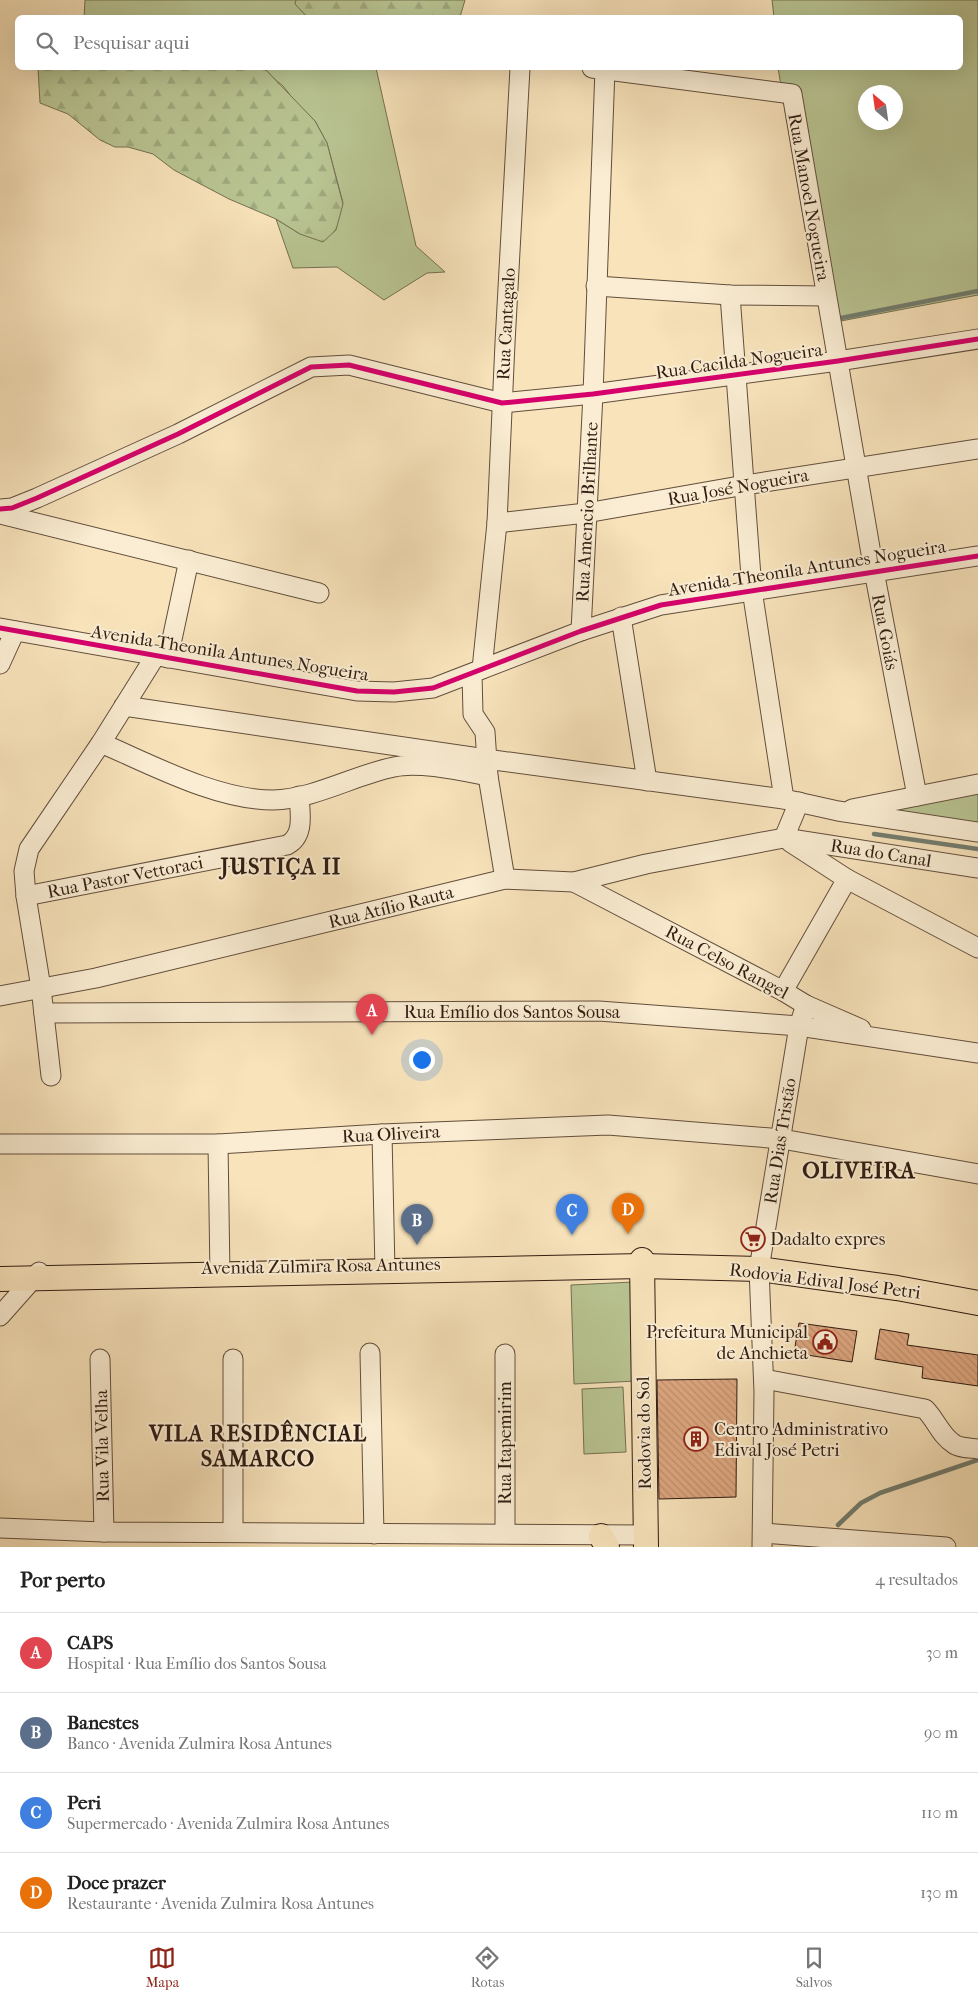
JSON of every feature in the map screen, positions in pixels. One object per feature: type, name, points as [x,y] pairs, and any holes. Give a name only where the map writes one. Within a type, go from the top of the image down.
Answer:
[{"type":"main road","name":"Avenida Zulmira Rosa Antunes","points":[[0,1279],[36,1275],[642,1263]]},
{"type":"main road","name":"Rodovia Edival José Petri","points":[[642,1263],[760,1266],[907,1283],[978,1296]]},
{"type":"main road","name":"Rodovia do Sol","points":[[642,1263],[646,1541]]},
{"type":"main road","name":"Rodovia Edival José Petri","points":[[760,1266],[978,1303]]},
{"type":"main road","name":"Avenida Zulmira Rosa Antunes","points":[[0,1271],[36,1275]]},
{"type":"street","name":"Rua Cantagalo","points":[[477,672],[497,523],[520,70]]},
{"type":"street","name":"Rua Amencio Brilhante","points":[[581,631],[593,394],[598,70]]},
{"type":"street","name":"Rua Manoel Nogueira","points":[[613,70],[792,94],[857,467]]},
{"type":"street","points":[[596,286],[730,295],[826,296]]},
{"type":"street","points":[[730,295],[752,590],[791,800],[784,838],[847,879],[978,948]]},
{"type":"street","name":"Rua Cacilda Nogueira","points":[[0,509],[12,508],[55,490],[178,434],[262,390],[311,367],[349,365],[502,403],[593,394],[838,361],[978,339]]},
{"type":"street","name":"Rua José Nogueira","points":[[497,523],[586,513],[745,485],[978,449]]},
{"type":"street","name":"Rua Goiás","points":[[857,467],[874,571],[917,796]]},
{"type":"street","points":[[0,514],[319,593]]},
{"type":"street","name":"Avenida Theonila Antunes Nogueira","points":[[7,629],[357,691],[394,692],[433,688],[581,631],[661,605],[978,556]]},
{"type":"street","points":[[51,1076],[41,988],[26,896],[24,871],[29,849],[124,706],[162,657],[189,560]]},
{"type":"street","points":[[621,618],[647,781]]},
{"type":"street","points":[[0,664],[7,629]]},
{"type":"street","points":[[477,672],[473,714],[485,732],[487,767],[505,880]]},
{"type":"street","points":[[124,706],[487,767]]},
{"type":"street","points":[[101,743],[211,789],[245,798],[274,800],[299,796],[394,766],[417,765],[487,767],[647,781],[791,800],[838,811],[978,784]]},
{"type":"street","name":"Rua Pastor Vettoraci","points":[[26,896],[287,845],[294,842],[300,830],[299,796]]},
{"type":"street","name":"Rua do Canal","points":[[838,811],[978,832]]},
{"type":"street","name":"Rua Atílio Rauta","points":[[0,996],[96,978],[505,880],[574,882],[646,864],[784,838]]},
{"type":"street","name":"Rua do Canal","points":[[784,838],[978,868]]},
{"type":"street","points":[[783,990],[847,879]]},
{"type":"street","name":"Rua Celso Rangel","points":[[574,882],[783,990],[806,1005],[883,1038]]},
{"type":"street","name":"Rua Dias Tristão","points":[[762,1540],[764,1379],[760,1266],[799,1026],[806,1005]]},
{"type":"street","name":"Rua Emílio dos Santos Sousa","points":[[44,1013],[598,1011],[799,1026],[978,1053]]},
{"type":"street","name":"Rua Oliveira","points":[[0,1144],[218,1144],[382,1134],[608,1125],[782,1139],[978,1174]]},
{"type":"street","points":[[382,1134],[385,1268]]},
{"type":"street","points":[[218,1144],[220,1271]]},
{"type":"street","points":[[0,1316],[36,1275]]},
{"type":"street","points":[[370,1353],[374,1534]]},
{"type":"street","name":"Rua Itapemirim","points":[[505,1354],[505,1533]]},
{"type":"street","name":"Rua Vila Velha","points":[[100,1359],[104,1532]]},
{"type":"street","points":[[233,1359],[233,1532]]},
{"type":"street","points":[[764,1379],[925,1409],[934,1418],[941,1432],[955,1446],[978,1449]]},
{"type":"street","points":[[0,1528],[104,1532],[505,1533],[604,1542],[646,1541]]},
{"type":"street","points":[[762,1540],[946,1547]]},
{"type":"green space","points":[[85,0],[296,0],[296,5],[306,15],[84,15]]},
{"type":"green space","points":[[296,0],[465,0],[461,15],[305,15],[295,4]]},
{"type":"green space","points":[[772,0],[978,0],[978,295],[825,324],[811,262],[778,70],[963,70],[963,15],[774,15]]},
{"type":"green space","points":[[38,70],[266,70],[315,121],[327,143],[343,204],[336,230],[323,242],[300,234],[276,219],[229,199],[174,170],[153,154],[128,147],[115,147],[100,140],[68,114],[40,103]]},
{"type":"green space","points":[[263,70],[376,70],[416,246],[445,272],[427,273],[384,300],[337,267],[293,268],[276,219],[300,234],[343,203],[327,143],[315,121],[298,105],[283,86]]},
{"type":"green space","points":[[978,793],[978,827],[878,811]]},
{"type":"green space","points":[[633,1282],[637,1381],[574,1384],[571,1285]]},
{"type":"green space","points":[[623,1387],[626,1452],[584,1454],[582,1389]]},
{"type":"building","name":"Prefeitura Municipal de Anchieta","points":[[799,1323],[857,1331],[852,1362],[794,1353]]},
{"type":"building","points":[[880,1329],[909,1334],[907,1345],[978,1355],[978,1386],[922,1378],[923,1367],[875,1359]]},
{"type":"building","name":"Centro Administrativo Edival José Petri","points":[[737,1379],[736,1497],[659,1499],[657,1380]]},
{"type":"waterway","points":[[841,318],[978,291]]},
{"type":"waterway","points":[[874,834],[978,849]]},
{"type":"waterway","points":[[838,1525],[861,1503],[880,1493],[978,1460]]},
{"type":"cycle path","points":[[0,509],[12,508],[37,498],[178,434],[311,367],[349,365],[502,403],[593,394],[838,361],[978,339]]},
{"type":"cycle path","points":[[0,628],[357,691],[394,692],[433,688],[581,631],[661,605],[978,556]]},
{"type":"place","name":"CAPS","points":[[372,1035]]},
{"type":"place","name":"Doce prazer","points":[[628,1234]]},
{"type":"place","name":"Peri","points":[[572,1235]]},
{"type":"place","name":"Dadalto expres","points":[[753,1239]]},
{"type":"place","name":"Banestes","points":[[417,1245]]},
{"type":"place","name":"Prefeitura Municipal de Anchieta","points":[[825,1342]]},
{"type":"place","name":"Centro Administrativo Edival José Petri","points":[[696,1439]]},
{"type":"district","name":"JUSTIÇA II","points":[[281,866]]},
{"type":"district","name":"OLIVEIRA","points":[[859,1170]]},
{"type":"district","name":"VILA RESIDÊNCIAL SAMARCO","points":[[258,1446]]}]
